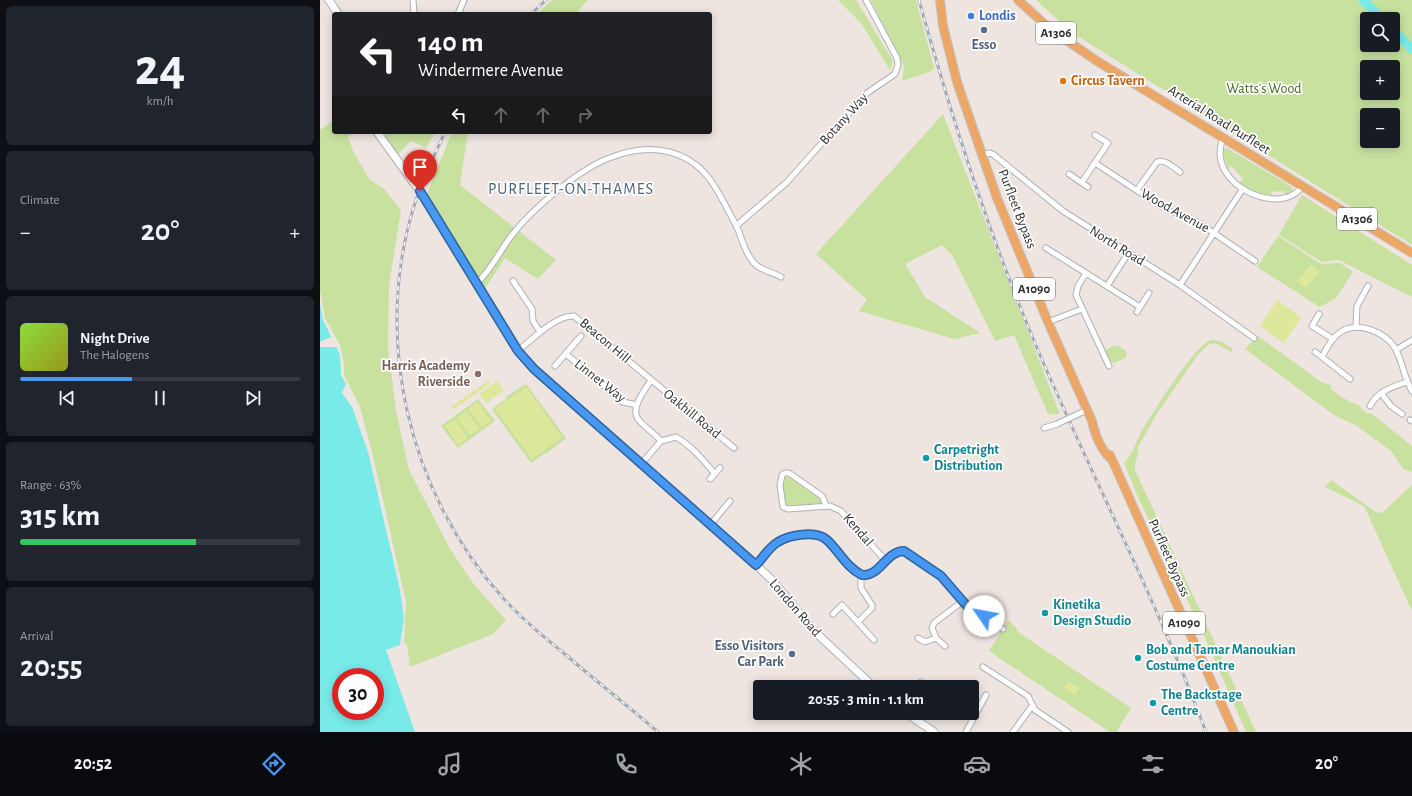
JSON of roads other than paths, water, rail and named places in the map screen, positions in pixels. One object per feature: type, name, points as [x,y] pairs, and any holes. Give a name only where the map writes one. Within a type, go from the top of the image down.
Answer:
[{"type":"main road","name":"Purfleet Bypass","points":[[940,0],[942,26],[948,51],[997,198],[1048,322],[1087,410],[1092,421],[1098,427],[1234,732]]},
{"type":"main road","name":"Arterial Road Purfleet","points":[[1018,0],[1050,29],[1097,61],[1412,253]]},
{"type":"street","points":[[329,0],[337,12]]},
{"type":"street","points":[[413,0],[414,12]]},
{"type":"street","points":[[459,12],[464,0]]},
{"type":"street","name":"Botany Way","points":[[736,226],[786,183],[867,93],[895,74],[898,66],[898,58],[866,0]]},
{"type":"street","name":"London Road","points":[[378,134],[428,204],[518,351],[534,369],[756,565],[814,631],[866,680]]},
{"type":"street","points":[[1082,182],[1108,143],[1096,135]]},
{"type":"street","points":[[1223,138],[1220,149],[1223,166],[1233,182],[1242,190],[1257,196],[1274,198],[1295,194],[1302,186]]},
{"type":"street","points":[[476,284],[489,273],[512,235],[556,192],[611,157],[637,151],[665,150],[681,155],[694,162],[714,186],[736,226],[749,254],[757,265],[781,277]]},
{"type":"street","name":"North Road","points":[[982,155],[990,153],[994,155],[1063,211],[1180,285],[1254,338]]},
{"type":"street","points":[[1137,190],[1160,160],[1180,172]]},
{"type":"street","name":"Wood Avenue","points":[[1094,163],[1170,210],[1196,221],[1255,261]]},
{"type":"street","points":[[1069,174],[1088,187]]},
{"type":"street","points":[[1180,285],[1215,234],[1242,190]]},
{"type":"street","points":[[1046,248],[1140,307]]},
{"type":"street","points":[[1107,286],[1129,252]]},
{"type":"street","points":[[1086,273],[1078,286],[1076,295],[1108,366]]},
{"type":"street","points":[[513,281],[532,309],[533,321],[540,332]]},
{"type":"street","points":[[1356,327],[1357,306],[1368,286]]},
{"type":"street","points":[[1137,312],[1149,294]]},
{"type":"street","points":[[1048,322],[1082,308]]},
{"type":"street","points":[[1319,314],[1312,326],[1333,340]]},
{"type":"street","name":"Beacon Hill","points":[[518,351],[540,332],[568,315],[574,316],[651,380]]},
{"type":"street","points":[[1322,357],[1338,334],[1346,329],[1356,327],[1366,328],[1387,337],[1396,350],[1407,382],[1412,391]]},
{"type":"street","name":"Linnet Way","points":[[555,366],[580,336]]},
{"type":"street","points":[[1396,350],[1412,340]]},
{"type":"street","points":[[1315,352],[1350,380]]},
{"type":"street","name":"Linnet Way","points":[[566,354],[623,402],[637,405]]},
{"type":"street","name":"Linnet Way","points":[[651,380],[637,405],[635,412],[638,420],[661,441]]},
{"type":"street","name":"Oakhill Road","points":[[651,380],[734,448]]},
{"type":"street","points":[[1370,406],[1381,393],[1407,382]]},
{"type":"street","points":[[1381,393],[1391,406],[1402,414]]},
{"type":"street","points":[[1044,428],[1057,424],[1087,410]]},
{"type":"street","points":[[642,463],[661,441],[676,437],[698,454],[714,474]]},
{"type":"street","points":[[710,479],[720,468]]},
{"type":"street","name":"Kendal","points":[[826,506],[822,496],[789,473],[782,475],[780,485],[783,507],[792,509],[833,506],[841,511],[886,561]]},
{"type":"street","points":[[711,524],[730,501]]},
{"type":"street","points":[[756,565],[776,543],[790,537],[816,535],[826,539],[849,565],[862,575],[872,574],[894,553],[904,551],[941,576],[963,601],[1003,629]]},
{"type":"street","points":[[858,622],[872,608],[872,605],[861,588],[862,575]]},
{"type":"street","points":[[945,646],[936,638],[932,628],[934,623],[963,601]]},
{"type":"street","points":[[832,614],[842,605],[874,640]]},
{"type":"street","points":[[918,638],[925,642],[936,638]]},
{"type":"street","points":[[983,667],[1028,696],[1032,706],[1068,732]]},
{"type":"street","points":[[966,732],[986,695]]},
{"type":"street","points":[[1013,732],[1032,706]]},
{"type":"street","points":[[916,720],[934,732]]},
{"type":"water","points":[[320,304],[323,320],[340,355],[341,375],[346,384],[342,393],[352,407],[368,452],[400,590],[404,618],[400,645],[386,650],[415,732],[320,732]]},
{"type":"waterway","points":[[1363,0],[1375,12]]},
{"type":"waterway","points":[[1400,37],[1412,49]]},
{"type":"railway","points":[[533,12],[546,0]]},
{"type":"railway","points":[[919,0],[958,133],[1003,263],[1058,396],[1167,635],[1206,732]]},
{"type":"railway","points":[[444,134],[416,200],[403,252],[397,304],[399,358],[407,410],[422,462],[443,510],[470,556],[503,598],[541,635],[658,732]]},
{"type":"place","name":"Londis","points":[[971,16]]},
{"type":"place","name":"Esso","points":[[984,30]]},
{"type":"place","name":"Circus Tavern","points":[[1063,81]]},
{"type":"place","name":"Harris Academy Riverside","points":[[478,374]]},
{"type":"place","name":"Carpetright Distribution","points":[[926,458]]},
{"type":"place","name":"Kinetika Design Studio","points":[[1045,613]]},
{"type":"place","name":"Esso Visitors Car Park","points":[[792,654]]},
{"type":"place","name":"Bob and Tamar Manoukian Costume Centre","points":[[1138,658]]},
{"type":"place","name":"The Backstage Centre","points":[[1153,703]]},
{"type":"district","name":"PURFLEET-ON-THAMES","points":[[571,189]]},
{"type":"park label","name":"Watts's Wood","points":[[1264,89]]}]
